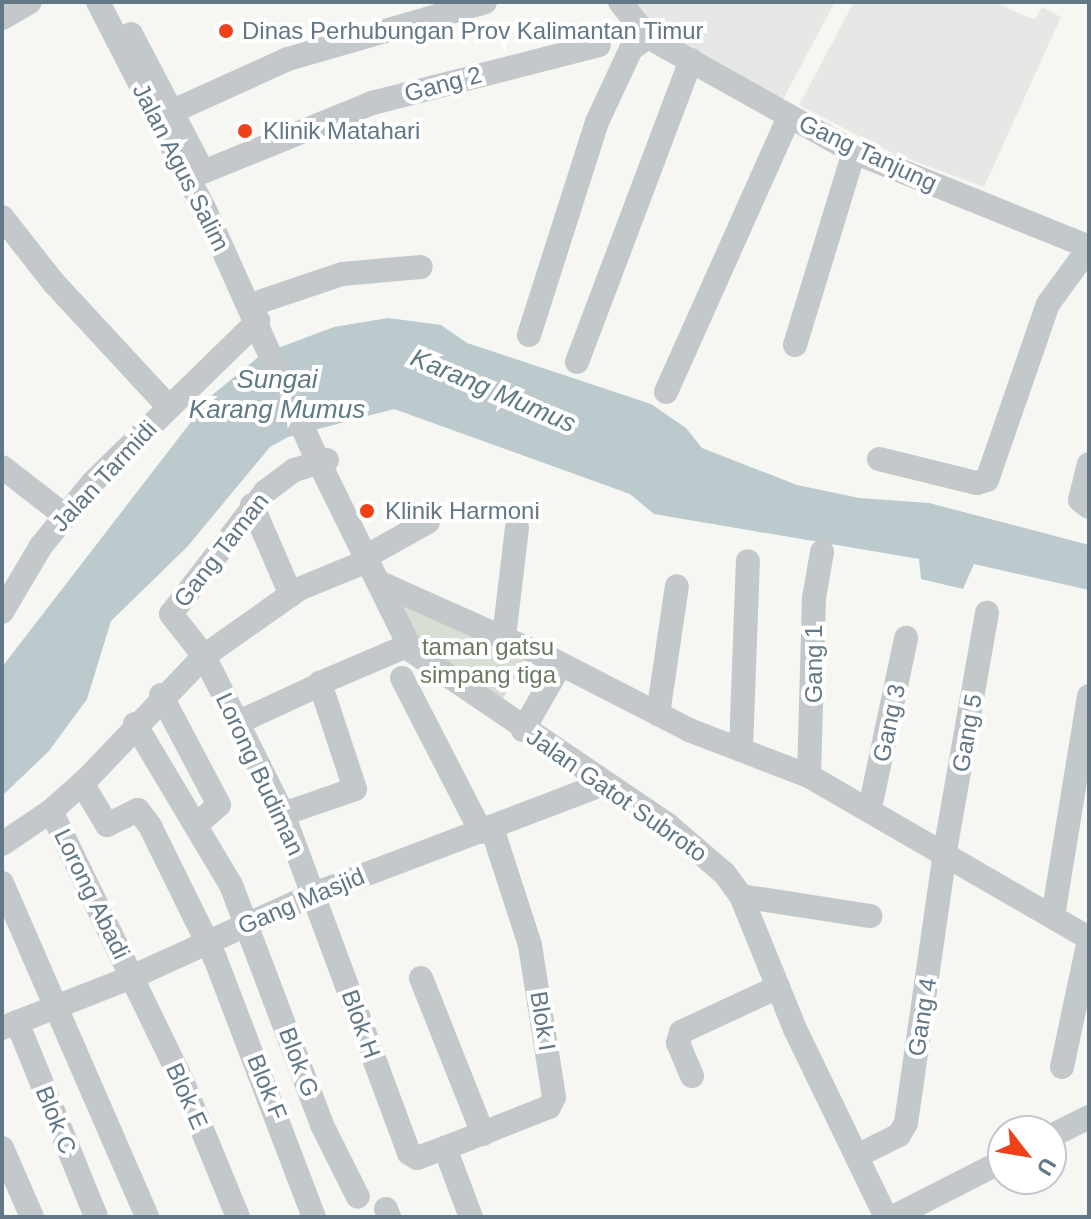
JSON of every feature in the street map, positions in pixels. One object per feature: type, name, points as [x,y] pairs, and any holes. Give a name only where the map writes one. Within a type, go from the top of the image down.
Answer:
[{"type":"street","points":[[2,18],[30,2]]},
{"type":"street","name":"Jalan Agus Salim","points":[[98,2],[203,172],[232,251]]},
{"type":"street","name":"Jalan Agus Salim","points":[[114,2],[264,320],[322,459]]},
{"type":"street","points":[[165,115],[288,59],[485,2]]},
{"type":"street","name":"Gang Tanjung","points":[[620,2],[652,38],[854,152],[1089,248]]},
{"type":"street","points":[[529,335],[597,122],[631,49],[652,38]]},
{"type":"street","name":"Gang 2","points":[[203,172],[372,103],[599,45]]},
{"type":"street","points":[[577,362],[691,60]]},
{"type":"street","points":[[666,392],[789,117]]},
{"type":"street","points":[[795,345],[854,152]]},
{"type":"street","points":[[2,217],[54,283],[169,407]]},
{"type":"street","points":[[879,459],[977,483],[987,480],[1048,304],[1089,248]]},
{"type":"street","points":[[264,320],[349,273],[421,267]]},
{"type":"street","name":"Jalan Tarmidi","points":[[2,612],[12,574],[64,515],[169,407],[264,320]]},
{"type":"street","name":"Gang Taman","points":[[204,656],[171,614],[252,505],[294,470],[322,459]]},
{"type":"street","name":"Jalan Gatot Subroto","points":[[322,459],[367,561],[409,645],[440,674],[706,854],[741,896],[778,987],[886,1217]]},
{"type":"street","points":[[1086,505],[1080,491],[1089,464]]},
{"type":"street","points":[[2,467],[64,515]]},
{"type":"street","points":[[252,505],[291,595]]},
{"type":"street","points":[[2,844],[51,811],[82,783],[161,695],[204,656],[291,595],[367,561],[428,522]]},
{"type":"street","points":[[504,637],[517,528]]},
{"type":"street","name":"Gang 1","points":[[809,776],[814,598],[822,552]]},
{"type":"street","points":[[367,561],[504,637],[658,714],[809,776],[945,851],[1089,939],[1062,1067]]},
{"type":"street","points":[[741,749],[748,561]]},
{"type":"street","points":[[658,714],[677,586]]},
{"type":"street","name":"Gang 5","points":[[945,851],[987,613]]},
{"type":"street","name":"Gang 3","points":[[870,808],[906,638]]},
{"type":"street","points":[[237,723],[409,645]]},
{"type":"street","name":"Lorong Budiman","points":[[204,656],[283,814],[314,894]]},
{"type":"street","points":[[523,730],[561,664]]},
{"type":"street","points":[[402,678],[487,830]]},
{"type":"street","points":[[283,814],[355,789],[319,685]]},
{"type":"street","points":[[161,695],[219,805],[197,824]]},
{"type":"street","points":[[1053,916],[1089,696]]},
{"type":"street","name":"Blok G","points":[[135,724],[197,824],[248,923],[322,1125],[358,1197]]},
{"type":"street","name":"Blok F","points":[[82,783],[107,825],[136,811],[143,813],[211,951],[314,1217]]},
{"type":"street","name":"Gang Masjid","points":[[10,1025],[132,977],[211,951],[248,923],[314,894],[603,784]]},
{"type":"street","name":"Lorong Abadi","points":[[51,811],[132,977]]},
{"type":"street","name":"Blok I","points":[[409,1153],[417,1158],[549,1107],[554,1091],[523,912],[487,830]]},
{"type":"street","name":"Gang 4","points":[[857,1156],[899,1135],[906,1123],[945,851]]},
{"type":"street","points":[[2,883],[147,1217]]},
{"type":"street","name":"Blok H","points":[[314,894],[409,1153]]},
{"type":"street","points":[[741,896],[870,916]]},
{"type":"street","name":"Blok E","points":[[132,977],[238,1217]]},
{"type":"street","points":[[421,978],[483,1134]]},
{"type":"street","points":[[692,1076],[678,1043],[681,1032],[778,987]]},
{"type":"street","name":"Blok C","points":[[10,1025],[96,1217]]},
{"type":"street","points":[[1067,1128],[1089,1117]]},
{"type":"street","points":[[2,1148],[32,1217]]},
{"type":"street","points":[[445,1148],[471,1217]]},
{"type":"street","points":[[893,1217],[987,1169]]},
{"type":"shaded area","points":[[637,2],[835,2],[781,103],[646,24],[633,8]]},
{"type":"shaded area","points":[[854,2],[996,2],[1035,19],[1042,7],[1061,17],[984,187],[892,153],[799,105]]},
{"type":"green space","name":"taman gatsu simpang tiga","points":[[390,574],[531,648],[499,706],[421,653]]},
{"type":"water","points":[[388,318],[441,325],[467,343],[651,404],[686,428],[702,448],[797,485],[859,498],[929,503],[1089,545],[1089,590],[974,564],[963,589],[921,579],[919,559],[654,514],[630,494],[394,409],[288,437],[270,447],[187,547],[111,621],[87,699],[49,751],[2,796],[2,667],[211,396],[262,354],[334,327]]},
{"type":"place","name":"Dinas Perhubungan Prov Kalimantan Timur","points":[[226,31]]},
{"type":"place","name":"Klinik Matahari","points":[[245,131]]},
{"type":"place","name":"Klinik Harmoni","points":[[367,511]]},
{"type":"water label","name":"Karang Mumus","points":[[493,391]]},
{"type":"water label","name":"Sungai Karang Mumus","points":[[277,395]]}]
